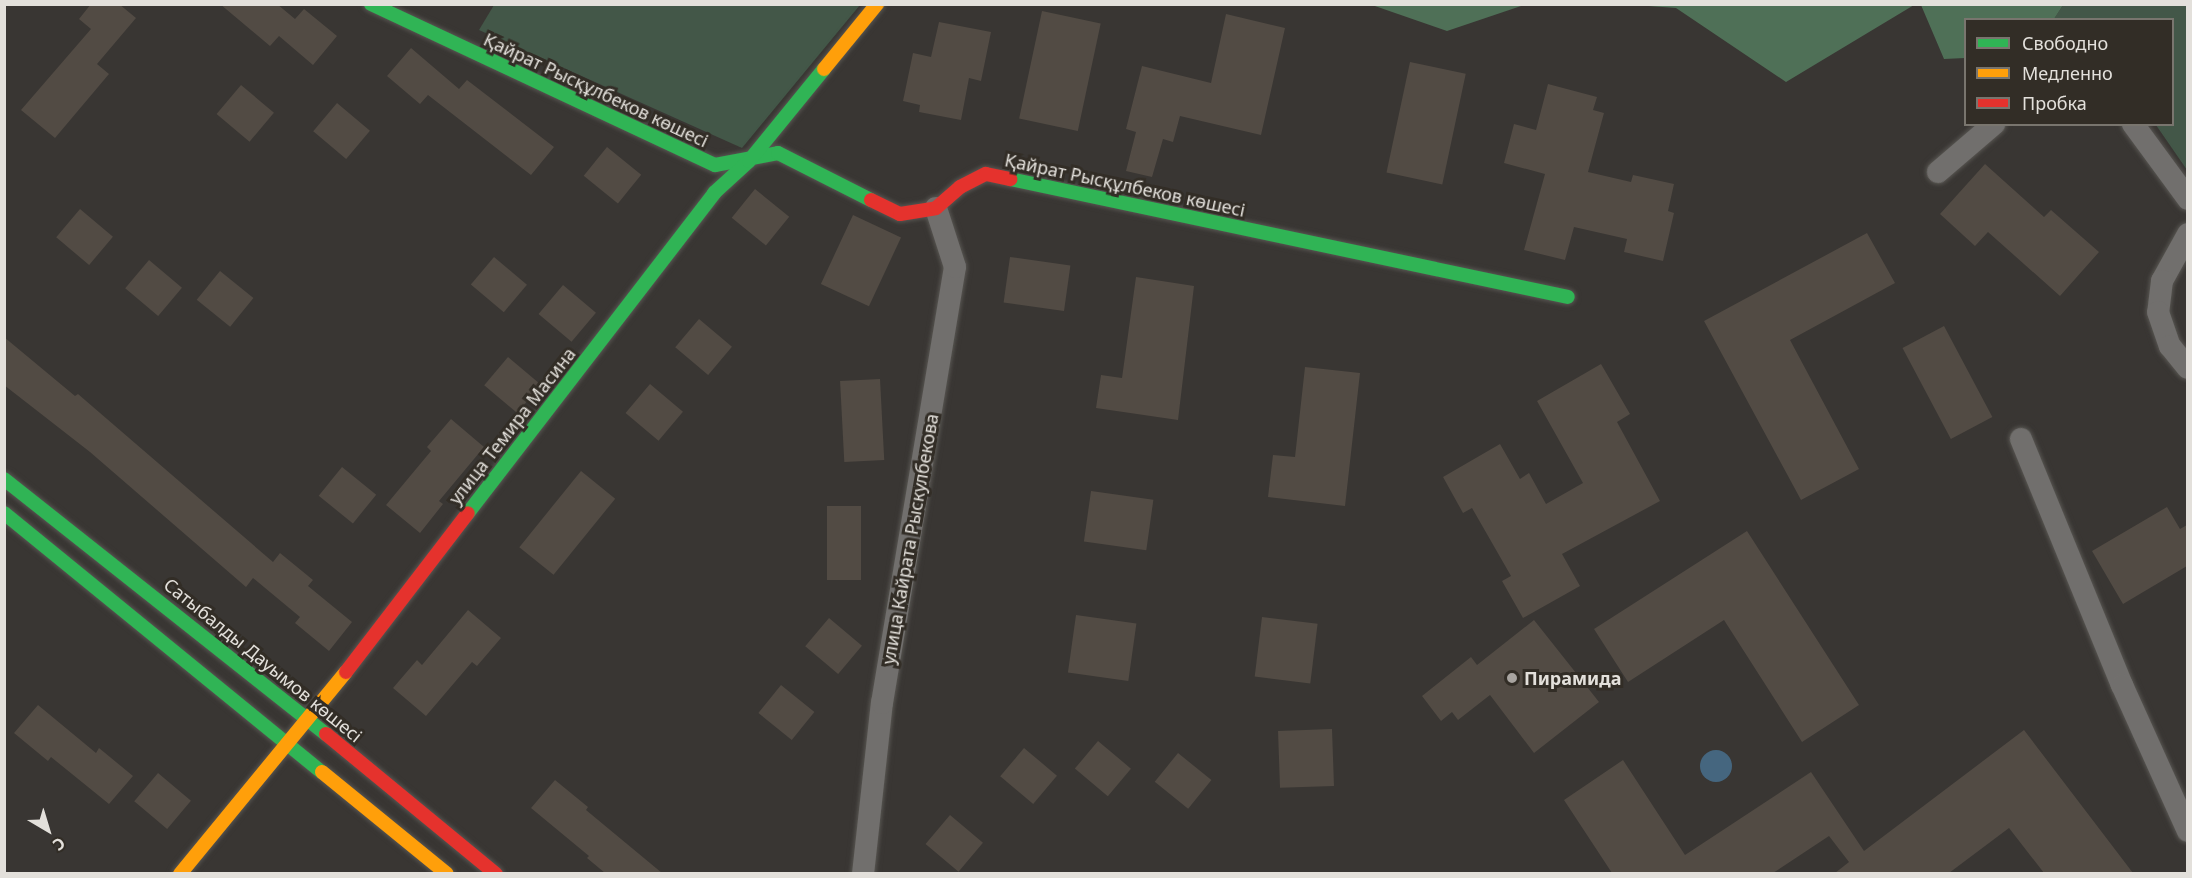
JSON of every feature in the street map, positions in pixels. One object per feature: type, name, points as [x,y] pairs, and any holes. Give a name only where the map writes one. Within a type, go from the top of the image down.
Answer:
[{"type":"street","name":"Қайрат Рысқұлбеков көшесі","points":[[371,4],[715,165],[749,161],[778,153],[900,214],[936,208],[960,187],[986,174],[1568,297]]},
{"type":"street","name":"улица Темира Масина","points":[[180,873],[291,743],[714,193],[749,161],[877,4]]},
{"type":"street","points":[[1938,172],[1992,126]]},
{"type":"street","points":[[2134,126],[2187,199]]},
{"type":"street","name":"улица Кайрата Рыскулбекова","points":[[863,873],[882,704],[956,267],[936,208]]},
{"type":"street","points":[[2187,234],[2162,281],[2158,312],[2170,346],[2187,368]]},
{"type":"street","points":[[2021,438],[2122,685],[2187,831]]},
{"type":"street","name":"Сатыбалды Дауымов көшесі","points":[[4,479],[309,719],[496,873]]},
{"type":"street","points":[[4,513],[291,743],[447,873]]},
{"type":"green space","points":[[494,5],[860,5],[742,148],[479,30]]},
{"type":"green space","points":[[1372,5],[1524,5],[1447,31]]},
{"type":"green space","points":[[1635,5],[1914,5],[1786,82],[1676,8]]},
{"type":"green space","points":[[1921,5],[2063,5],[2055,18],[1964,18],[1964,58],[1944,59]]},
{"type":"green space","points":[[2063,5],[2187,5],[2187,170],[2157,126],[2174,126],[2174,18],[2055,18]]},
{"type":"water","points":[[1716,750],[1727,755],[1732,766],[1727,777],[1716,782],[1705,777],[1700,766],[1705,755]]},
{"type":"building","points":[[91,4],[119,4],[136,18],[97,64],[109,74],[55,138],[21,110],[91,29],[79,19]]},
{"type":"building","points":[[220,4],[277,4],[295,19],[304,9],[337,36],[313,65],[279,36],[270,46]]},
{"type":"building","points":[[1042,11],[1101,23],[1078,131],[1019,119]]},
{"type":"building","points":[[1226,14],[1285,28],[1261,135],[1180,116],[1173,142],[1163,139],[1152,177],[1126,171],[1136,132],[1126,129],[1142,66],[1211,83]]},
{"type":"building","points":[[939,22],[991,32],[981,81],[969,78],[961,120],[919,112],[920,105],[903,101],[913,53],[931,57]]},
{"type":"building","points":[[411,48],[459,89],[467,80],[554,147],[531,175],[428,95],[420,104],[387,76]]},
{"type":"building","points":[[1410,62],[1466,74],[1442,184],[1387,173]]},
{"type":"building","points":[[1548,84],[1597,97],[1593,110],[1604,113],[1588,172],[1631,182],[1633,175],[1674,184],[1668,211],[1674,213],[1663,261],[1624,252],[1627,239],[1574,227],[1565,260],[1524,250],[1545,174],[1504,163],[1514,124],[1536,130]]},
{"type":"building","points":[[241,85],[274,113],[250,142],[217,114]]},
{"type":"building","points":[[337,103],[370,131],[346,159],[313,131]]},
{"type":"building","points":[[607,147],[641,175],[618,203],[584,176]]},
{"type":"building","points":[[1985,164],[2044,217],[2051,210],[2099,252],[2060,296],[1988,232],[1975,246],[1940,214]]},
{"type":"building","points":[[755,189],[789,217],[766,245],[732,218]]},
{"type":"building","points":[[80,209],[113,237],[89,265],[56,237]]},
{"type":"building","points":[[853,215],[901,237],[869,306],[821,284]]},
{"type":"building","points":[[1867,233],[1895,283],[1790,340],[1859,469],[1801,500],[1704,321]]},
{"type":"building","points":[[494,257],[527,285],[504,312],[471,285]]},
{"type":"building","points":[[1010,257],[1070,265],[1064,311],[1004,303]]},
{"type":"building","points":[[149,260],[182,288],[158,316],[125,288]]},
{"type":"building","points":[[220,271],[253,298],[230,327],[197,300]]},
{"type":"building","points":[[1136,277],[1194,286],[1178,420],[1096,408],[1101,375],[1122,378]]},
{"type":"building","points":[[563,285],[596,313],[572,342],[539,314]]},
{"type":"building","points":[[699,319],[732,347],[708,375],[675,347]]},
{"type":"building","points":[[1944,326],[1992,417],[1951,439],[1903,348]]},
{"type":"building","points":[[4,337],[75,396],[78,394],[273,562],[280,553],[313,580],[308,586],[352,622],[329,651],[295,623],[300,617],[253,578],[246,587],[90,452],[4,385]]},
{"type":"building","points":[[508,357],[541,385],[517,413],[484,385]]},
{"type":"building","points":[[1601,364],[1630,414],[1617,422],[1660,501],[1562,554],[1580,586],[1523,618],[1502,581],[1511,576],[1472,508],[1463,513],[1443,477],[1500,444],[1520,479],[1529,473],[1546,504],[1583,483],[1537,401]]},
{"type":"building","points":[[1305,367],[1360,373],[1345,506],[1268,497],[1273,455],[1295,457]]},
{"type":"building","points":[[880,379],[884,460],[844,462],[840,381]]},
{"type":"building","points":[[650,384],[683,412],[659,441],[626,413]]},
{"type":"building","points":[[451,419],[484,447],[439,501],[443,504],[420,533],[386,505],[431,451],[427,447]]},
{"type":"building","points":[[342,467],[376,495],[353,523],[319,496]]},
{"type":"building","points":[[581,471],[615,499],[554,575],[519,547]]},
{"type":"building","points":[[1091,491],[1153,500],[1146,550],[1084,542]]},
{"type":"building","points":[[827,506],[861,506],[861,580],[827,580]]},
{"type":"building","points":[[2167,507],[2180,529],[2187,525],[2187,566],[2123,604],[2092,551]]},
{"type":"building","points":[[1747,531],[1859,705],[1802,742],[1724,620],[1628,682],[1594,629]]},
{"type":"building","points":[[468,610],[501,638],[477,666],[472,662],[426,716],[393,688],[417,660],[422,665]]},
{"type":"building","points":[[1076,615],[1136,623],[1128,681],[1068,672]]},
{"type":"building","points":[[1262,617],[1318,624],[1310,683],[1255,677]]},
{"type":"building","points":[[829,618],[862,646],[838,674],[805,646]]},
{"type":"building","name":"Пирамида","points":[[1534,620],[1599,702],[1534,753],[1490,695],[1458,720],[1452,712],[1441,721],[1422,696],[1471,657],[1477,665]]},
{"type":"building","points":[[781,685],[814,712],[792,740],[758,713]]},
{"type":"building","points":[[38,705],[96,753],[99,748],[133,776],[109,804],[51,757],[48,761],[14,733]]},
{"type":"building","points":[[1332,729],[1334,786],[1280,788],[1278,731]]},
{"type":"building","points":[[2024,730],[2133,873],[2044,873],[2009,828],[1949,873],[1835,873],[1849,862],[1829,836],[1773,873],[1612,873],[1564,800],[1623,760],[1685,855],[1811,772],[1864,851]]},
{"type":"building","points":[[1098,741],[1131,769],[1108,796],[1075,769]]},
{"type":"building","points":[[1024,748],[1057,776],[1033,804],[1000,776]]},
{"type":"building","points":[[1178,753],[1211,780],[1188,809],[1155,782]]},
{"type":"building","points":[[158,773],[191,801],[167,829],[134,801]]},
{"type":"building","points":[[555,780],[588,807],[586,810],[662,873],[605,873],[587,858],[589,856],[531,808]]},
{"type":"building","points":[[950,815],[983,843],[959,872],[926,844]]},
{"type":"traffic: fast","points":[[371,4],[715,165],[778,153],[871,200]]},
{"type":"traffic: fast","points":[[468,513],[714,193],[749,161],[824,69]]},
{"type":"traffic: fast","points":[[1010,179],[1568,297]]},
{"type":"traffic: fast","points":[[4,479],[326,734]]},
{"type":"traffic: fast","points":[[4,513],[322,772]]},
{"type":"traffic: slow","points":[[824,69],[877,4]]},
{"type":"traffic: slow","points":[[180,874],[346,672]]},
{"type":"traffic: slow","points":[[322,772],[447,874]]},
{"type":"traffic: jam","points":[[871,200],[900,214],[936,208],[960,187],[986,174],[1010,179]]},
{"type":"traffic: jam","points":[[346,672],[468,513]]},
{"type":"traffic: jam","points":[[326,734],[496,874]]},
{"type":"place","name":"Пирамида","points":[[1512,678]]}]
